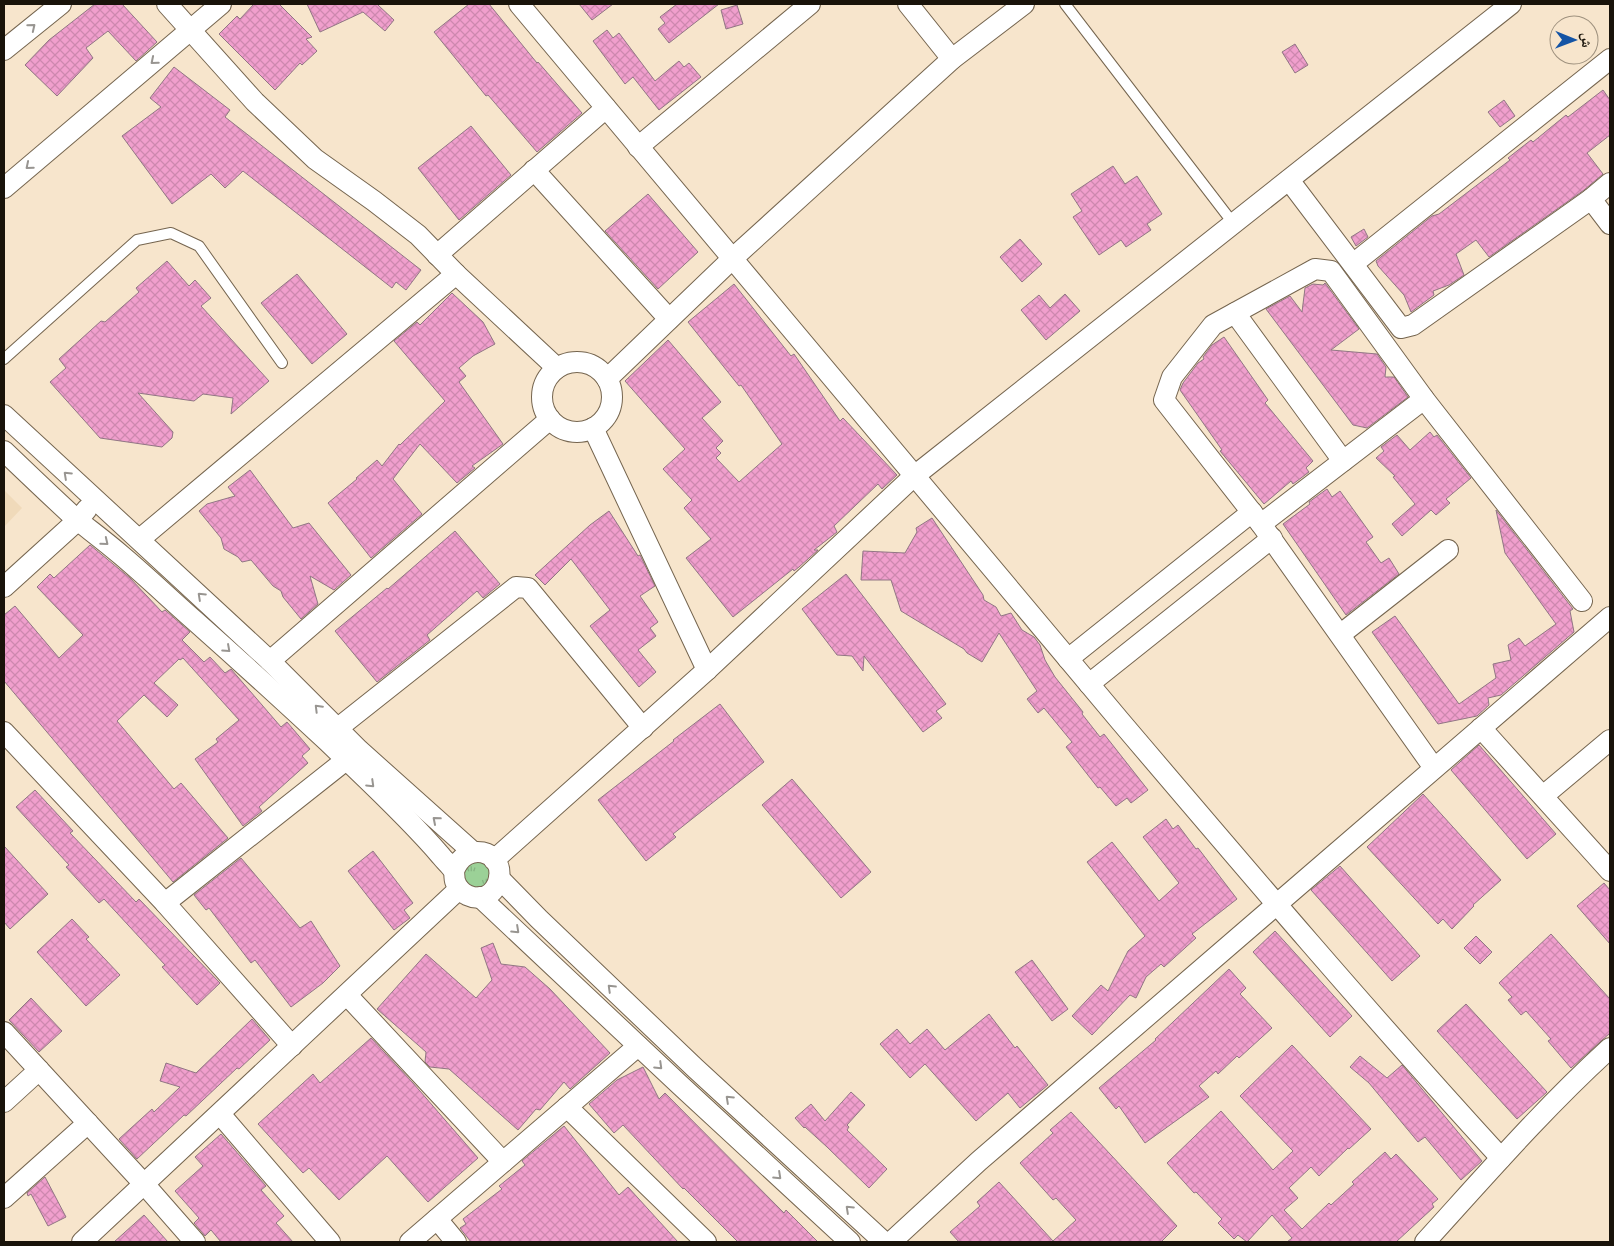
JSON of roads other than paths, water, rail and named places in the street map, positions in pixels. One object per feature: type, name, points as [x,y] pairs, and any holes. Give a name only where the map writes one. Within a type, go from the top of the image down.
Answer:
[{"type":"street","points":[[4,50],[61,4]]},
{"type":"street","points":[[167,4],[255,102],[315,159],[418,235],[456,274],[558,368]]},
{"type":"street","points":[[4,188],[221,4]]},
{"type":"street","points":[[519,4],[913,477],[1276,904],[1410,1059],[1501,1158]]},
{"type":"street","points":[[638,147],[810,4]]},
{"type":"street","points":[[908,4],[952,59]]},
{"type":"street","points":[[607,379],[732,259],[952,59],[1024,4]]},
{"type":"street","points":[[4,451],[78,520],[121,555],[286,702],[418,830],[467,895],[476,898],[485,896],[493,891],[497,885],[497,869],[643,728],[913,477],[1511,4]]},
{"type":"street","points":[[1353,264],[1610,59]]},
{"type":"street","points":[[437,255],[606,108]]},
{"type":"street","points":[[534,170],[669,319]]},
{"type":"street","points":[[1289,180],[1401,328],[1407,328],[1610,183]]},
{"type":"street","points":[[1591,198],[1610,224]]},
{"type":"street","points":[[1434,768],[1341,634],[1262,525],[1164,400],[1172,377],[1213,325],[1315,269],[1331,271],[1424,399],[1582,601]]},
{"type":"street","points":[[140,539],[456,274]]},
{"type":"street","points":[[1235,313],[1343,461]]},
{"type":"street","points":[[571,362],[582,362],[600,371],[607,379],[612,398],[610,407],[606,415],[593,428],[576,432],[558,426],[550,419],[543,405],[543,389],[547,380],[558,368],[571,362]]},
{"type":"street","points":[[1068,659],[1262,525],[1424,399]]},
{"type":"street","points":[[4,415],[270,661],[359,750],[473,852]]},
{"type":"street","points":[[270,661],[550,419]]},
{"type":"street","points":[[593,428],[707,670]]},
{"type":"street","points":[[4,587],[78,520],[94,500]]},
{"type":"street","points":[[1089,684],[1262,525]]},
{"type":"street","points":[[1341,634],[1448,550]]},
{"type":"street","points":[[338,728],[516,586],[528,588],[643,728]]},
{"type":"street","points":[[891,1242],[979,1161],[1610,617]]},
{"type":"street","points":[[1481,728],[1610,871]]},
{"type":"street","points":[[4,732],[165,903],[292,1046]]},
{"type":"street","points":[[1543,796],[1610,740]]},
{"type":"street","points":[[165,903],[346,760]]},
{"type":"street","points":[[82,1242],[347,995],[456,880],[457,862],[463,855],[481,852],[490,855],[497,869],[539,920],[695,1068],[884,1242]]},
{"type":"street","points":[[480,896],[638,1046],[850,1242]]},
{"type":"street","points":[[347,995],[503,1162]]},
{"type":"street","points":[[4,1032],[145,1184],[195,1242]]},
{"type":"street","points":[[410,1242],[638,1046]]},
{"type":"street","points":[[1425,1242],[1576,1079],[1610,1048]]},
{"type":"street","points":[[4,1102],[39,1070]]},
{"type":"street","points":[[567,1107],[693,1238]]},
{"type":"street","points":[[220,1114],[330,1242]]},
{"type":"street","points":[[4,1198],[88,1123]]},
{"type":"street","points":[[436,1219],[456,1242]]},
{"type":"lane","points":[[1065,4],[1233,223]]},
{"type":"lane","points":[[4,359],[137,240],[171,233],[199,246],[282,363]]}]
